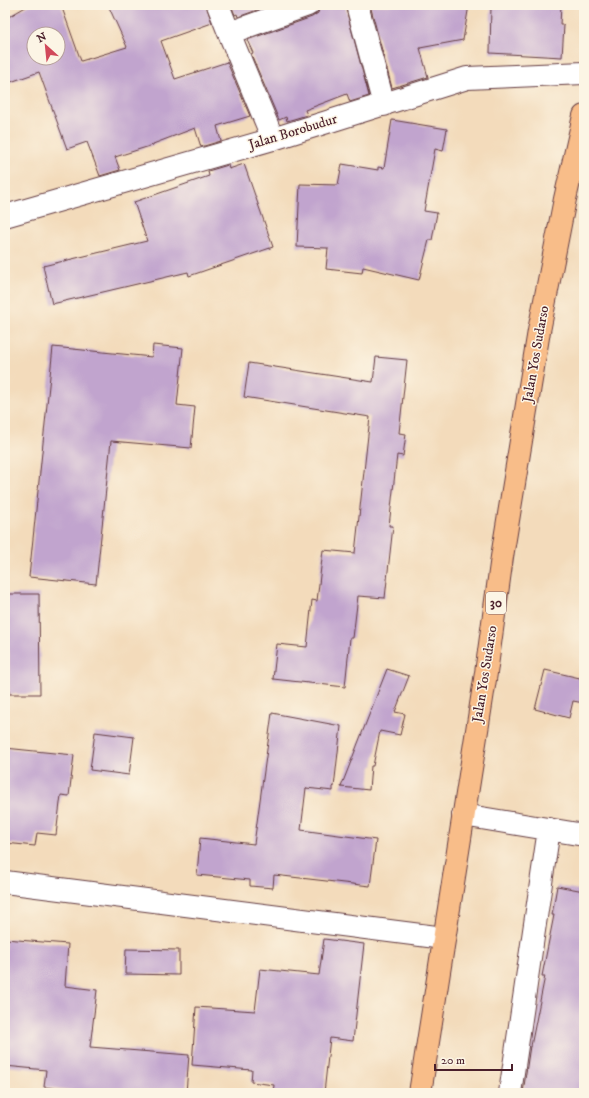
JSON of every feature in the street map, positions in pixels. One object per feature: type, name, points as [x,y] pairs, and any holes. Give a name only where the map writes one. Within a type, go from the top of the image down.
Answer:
[{"type":"highway","name":"Jalan Yos Sudarso","points":[[420,1093],[486,673],[502,557],[539,331],[565,199],[584,116]]},
{"type":"street","points":[[218,5],[273,139]]},
{"type":"street","points":[[229,33],[308,5]]},
{"type":"street","points":[[357,5],[384,105]]},
{"type":"street","name":"Jalan Borobudur","points":[[5,216],[273,139],[467,78],[584,73]]},
{"type":"street","points":[[463,815],[584,835]]},
{"type":"street","points":[[510,1093],[549,829]]},
{"type":"street","points":[[5,882],[444,938]]},
{"type":"building","points":[[29,5],[61,5],[81,61],[127,47],[108,5],[206,5],[212,23],[161,41],[175,79],[227,62],[250,116],[217,126],[221,141],[201,147],[195,128],[153,145],[115,157],[120,170],[100,176],[87,142],[67,149],[39,72],[5,84],[5,19]]},
{"type":"building","points":[[231,5],[271,5],[238,17],[237,14],[235,15]]},
{"type":"building","points":[[320,5],[345,5],[369,96],[350,102],[347,94],[305,110],[307,115],[287,121],[286,117],[279,120],[251,54],[253,53],[247,40],[312,17],[318,13]]},
{"type":"building","points":[[370,5],[469,5],[463,40],[420,48],[428,77],[392,88]]},
{"type":"building","points":[[491,5],[561,5],[560,25],[564,25],[562,57],[490,53]]},
{"type":"building","points":[[392,120],[447,129],[443,151],[435,149],[424,211],[437,213],[432,240],[429,240],[419,280],[363,267],[362,273],[326,269],[328,248],[297,247],[300,184],[338,185],[342,164],[378,170],[378,167],[384,168]]},
{"type":"building","points":[[244,164],[273,247],[189,276],[188,272],[52,304],[43,266],[147,241],[134,202],[209,176],[208,171],[228,165],[229,169]]},
{"type":"building","points":[[153,345],[183,348],[177,405],[195,407],[191,448],[111,441],[96,584],[29,577],[53,347],[152,357]]},
{"type":"building","points":[[376,357],[407,360],[399,433],[406,434],[403,456],[397,455],[389,526],[393,526],[385,598],[358,596],[353,638],[350,638],[345,687],[273,679],[277,644],[307,647],[312,600],[317,601],[323,550],[355,553],[370,417],[244,397],[249,363],[373,382]]},
{"type":"building","points":[[5,594],[39,594],[40,694],[9,694],[9,650],[5,650]]},
{"type":"building","points":[[387,669],[409,676],[395,712],[405,714],[400,735],[380,731],[373,766],[371,766],[369,790],[341,787]]},
{"type":"building","points":[[545,670],[584,679],[584,703],[573,701],[569,718],[535,709]]},
{"type":"building","points":[[272,713],[341,726],[333,791],[306,788],[301,830],[376,840],[370,886],[274,875],[273,888],[250,886],[250,880],[197,875],[200,838],[254,844]]},
{"type":"building","points":[[95,732],[134,737],[129,775],[90,770]]},
{"type":"building","points":[[5,748],[74,755],[69,796],[61,795],[56,835],[37,833],[35,846],[5,843]]},
{"type":"building","points":[[557,886],[584,891],[584,1093],[523,1093],[530,1046],[545,976],[542,976],[554,915],[552,915]]},
{"type":"building","points":[[5,939],[68,944],[65,986],[97,990],[90,1047],[189,1055],[186,1093],[127,1093],[96,1091],[94,1093],[44,1087],[46,1070],[5,1066]]},
{"type":"building","points":[[324,939],[364,944],[353,1041],[330,1038],[324,1093],[273,1093],[274,1085],[251,1082],[252,1070],[192,1065],[196,1007],[255,1011],[260,969],[319,975]]},
{"type":"building","points":[[126,949],[179,950],[179,975],[125,974]]}]
